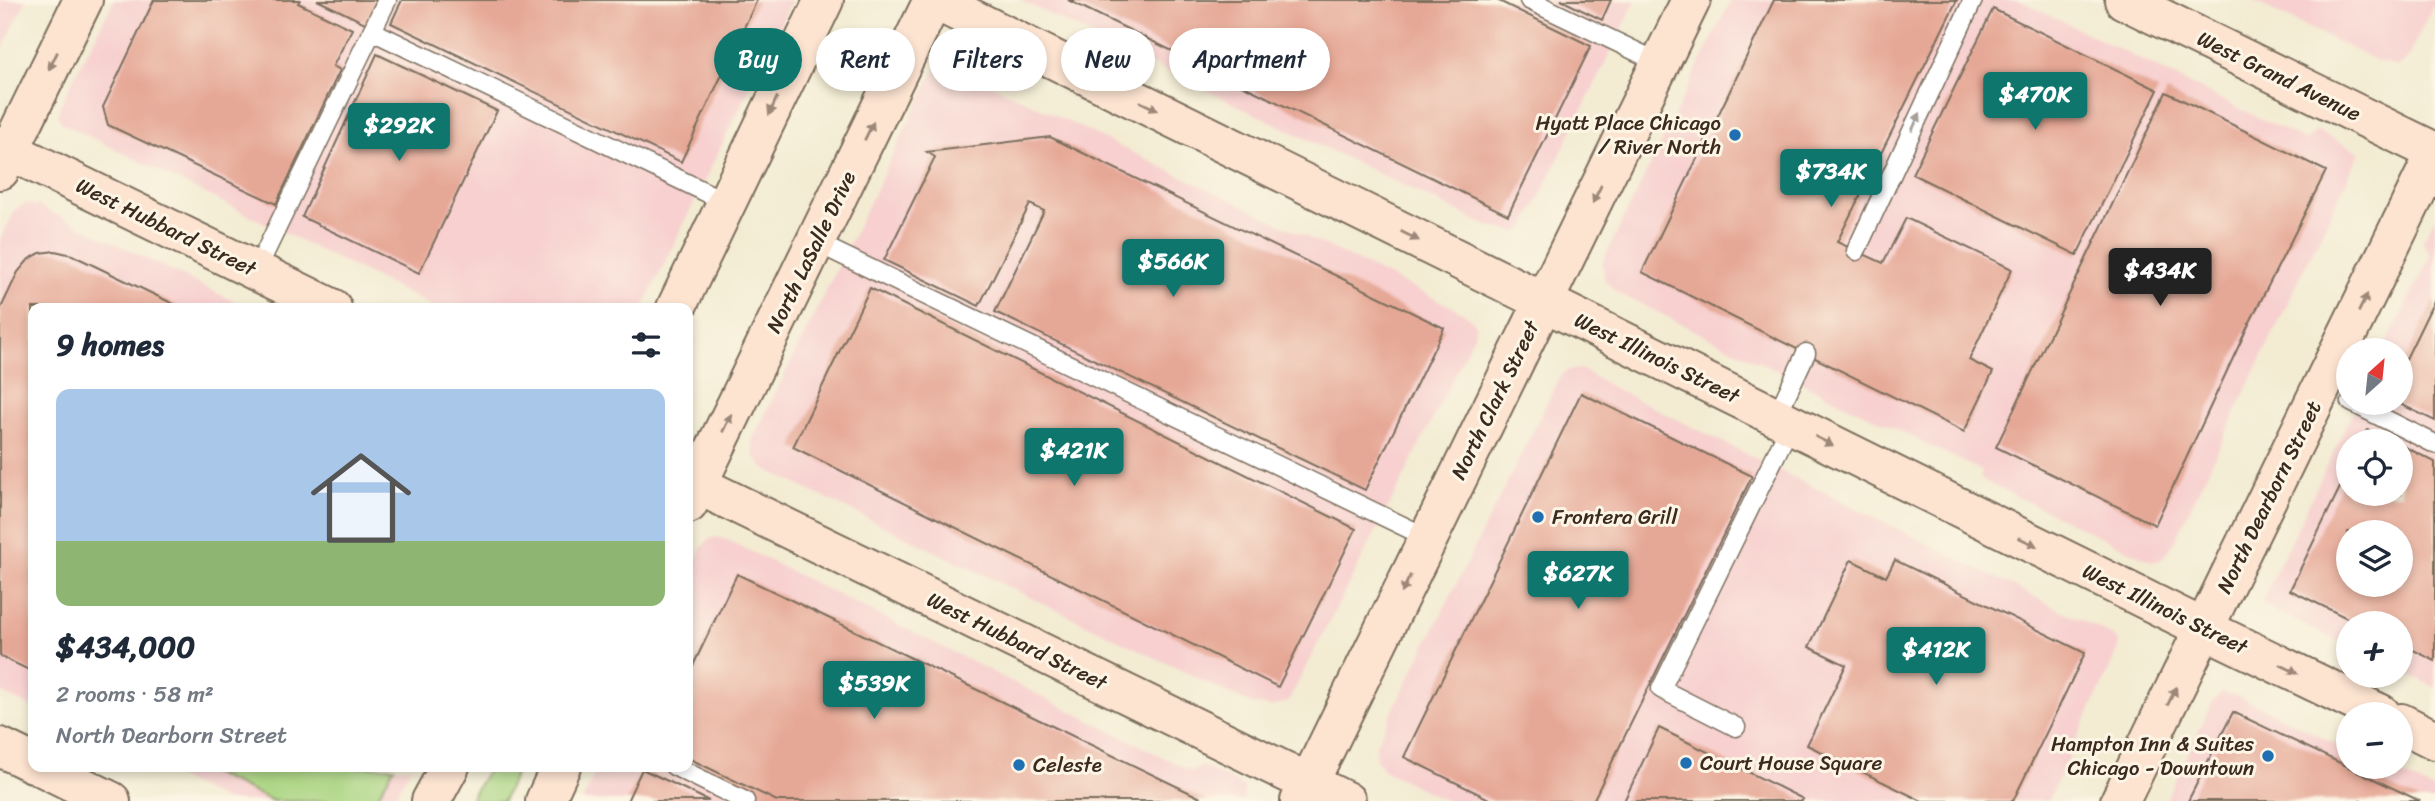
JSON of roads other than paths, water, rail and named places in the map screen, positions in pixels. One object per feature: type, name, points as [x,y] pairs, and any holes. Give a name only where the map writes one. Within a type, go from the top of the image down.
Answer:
[{"type":"main road","points":[[3,156],[83,0]]},
{"type":"main road","points":[[678,303],[824,0]]},
{"type":"main road","name":"North LaSalle Drive","points":[[693,486],[816,242],[933,0]]},
{"type":"main road","name":"West Illinois Street","points":[[933,0],[2356,702]]},
{"type":"main road","name":"North Clark Street","points":[[1304,792],[1691,0]]},
{"type":"main road","name":"West Grand Avenue","points":[[2124,0],[2435,153]]},
{"type":"main road","name":"North Dearborn Street","points":[[2364,338],[2435,153]]},
{"type":"main road","name":"West Hubbard Street","points":[[3,156],[322,303]]},
{"type":"main road","name":"North Dearborn Street","points":[[2120,801],[2205,629],[2336,406]]},
{"type":"main road","name":"West Hubbard Street","points":[[693,491],[1304,792],[1346,801]]},
{"type":"main road","points":[[2413,729],[2435,740]]},
{"type":"main road","points":[[0,747],[28,761]]},
{"type":"main road","points":[[52,772],[111,801]]},
{"type":"main road","points":[[431,801],[447,772]]},
{"type":"main road","points":[[545,801],[558,772]]},
{"type":"lane","points":[[256,271],[387,0]]},
{"type":"lane","points":[[1529,0],[1660,63]]},
{"type":"lane","points":[[1856,251],[1973,0]]},
{"type":"lane","points":[[372,31],[727,203]]},
{"type":"lane","points":[[816,242],[1428,538]]},
{"type":"lane","points":[[1736,727],[1661,689],[1784,421],[1806,353]]},
{"type":"lane","points":[[2377,415],[2435,444]]},
{"type":"lane","points":[[686,772],[745,801]]},
{"type":"place","name":"Hyatt Place Chicago / River North","points":[[1735,135]]},
{"type":"place","name":"Frontera Grill","points":[[1538,517]]},
{"type":"place","name":"Hampton Inn & Suites Chicago - Downtown","points":[[2268,756]]},
{"type":"place","name":"Court House Square","points":[[1686,763]]},
{"type":"place","name":"Celeste","points":[[1019,765]]}]
